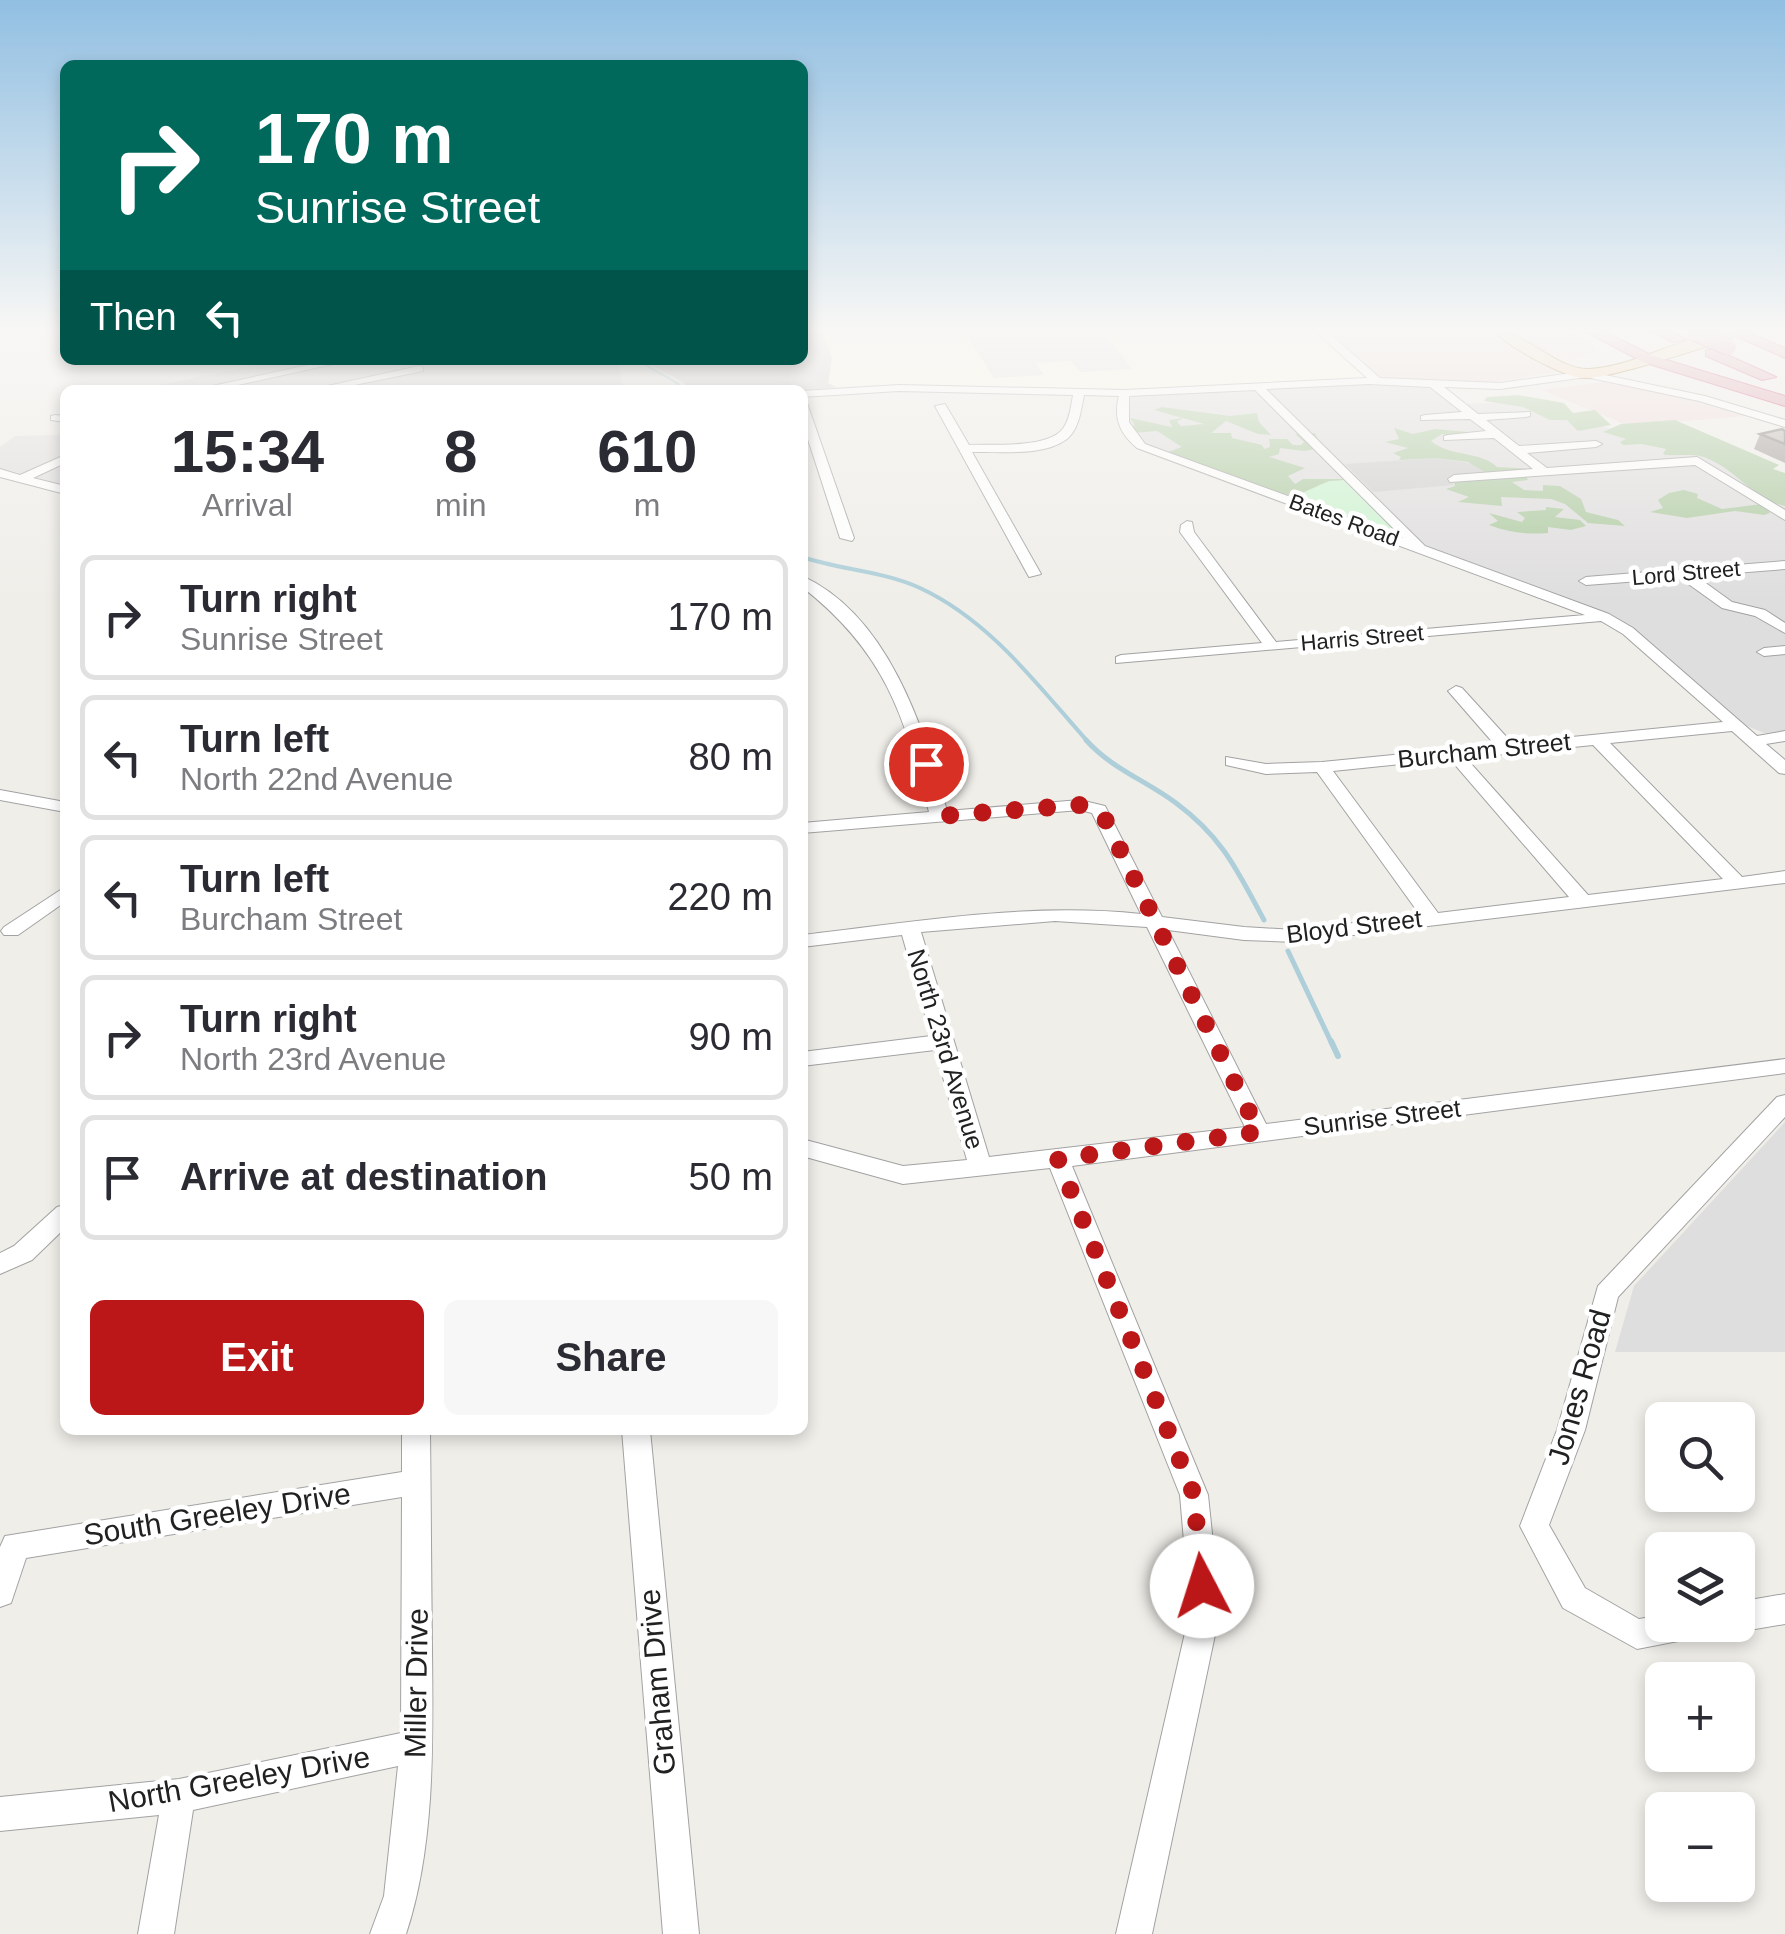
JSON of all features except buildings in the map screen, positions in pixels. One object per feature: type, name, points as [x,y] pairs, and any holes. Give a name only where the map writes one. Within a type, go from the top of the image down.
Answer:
[{"type":"street","points":[[948,419],[1034,574]]},
{"type":"street","points":[[966,449],[1042,444],[1062,437],[1073,419]]},
{"type":"street","name":"Bates Road","points":[[1122,419],[1131,438],[1142,446],[1604,617],[1628,631],[1785,769]]},
{"type":"street","points":[[1291,419],[1419,547]]},
{"type":"street","points":[[1478,419],[1544,472]]},
{"type":"street","points":[[808,421],[847,538]]},
{"type":"street","points":[[1448,438],[1496,434]]},
{"type":"street","points":[[1516,450],[1596,444]]},
{"type":"street","points":[[1454,479],[1697,461],[1785,516]]},
{"type":"street","points":[[20,479],[60,464]]},
{"type":"street","points":[[0,474],[60,489]]},
{"type":"street","points":[[1187,524],[1187,532],[1272,646]]},
{"type":"street","name":"Lord Street","points":[[1586,582],[1785,565]]},
{"type":"street","points":[[1684,574],[1727,605],[1760,613],[1785,629]]},
{"type":"street","points":[[808,585],[852,621],[894,679],[926,764],[939,816]]},
{"type":"street","name":"Harris Street","points":[[1121,660],[1604,617]]},
{"type":"street","points":[[1764,652],[1785,650]]},
{"type":"street","points":[[1456,691],[1506,748]]},
{"type":"street","name":"Burcham Street","points":[[1232,760],[1266,769],[1322,767],[1736,726]]},
{"type":"street","points":[[1754,741],[1785,736]]},
{"type":"street","points":[[1596,739],[1738,882]]},
{"type":"street","points":[[1454,754],[1582,900]]},
{"type":"street","points":[[1322,767],[1431,917]]},
{"type":"street","points":[[0,794],[60,806]]},
{"type":"street","points":[[808,827],[1080,805],[1095,808],[1102,813],[1259,1132]]},
{"type":"street","name":"Bloyd Street","points":[[808,940],[1060,916],[1154,921],[1270,936],[1785,877]]},
{"type":"street","points":[[11,931],[60,897]]},
{"type":"street","name":"North 23rd Avenue","points":[[910,929],[982,1169]]},
{"type":"street","points":[[808,1057],[945,1042]]},
{"type":"street","name":"Sunrise Street","points":[[808,1149],[904,1176],[1785,1066]]},
{"type":"street","name":"Jones Road","points":[[1645,1633],[1637,1634],[1574,1598],[1534,1526],[1571,1430],[1607,1292],[1785,1102]]},
{"type":"street","points":[[1058,1159],[1194,1495],[1204,1610],[1134,1934]]},
{"type":"street","points":[[0,1264],[23,1253],[60,1219]]},
{"type":"street","name":"Miller Drive","points":[[388,1934],[400,1896],[417,1746],[416,1435]]},
{"type":"street","name":"Graham Drive","points":[[636,1435],[681,1934]]},
{"type":"street","name":"South Greeley Drive","points":[[0,1593],[15,1546],[418,1482]]},
{"type":"street","points":[[1755,1615],[1785,1610]]},
{"type":"street","name":"North Greeley Drive","points":[[0,1814],[178,1796],[417,1746]]},
{"type":"street","points":[[156,1934],[178,1796]]},
{"type":"shaded area","points":[[1127,419],[1577,419],[1716,457],[1785,502],[1785,732],[1764,733],[1742,724],[1602,614],[1140,443]]},
{"type":"shaded area","points":[[1613,419],[1707,419],[1629,426]]},
{"type":"shaded area","points":[[60,433],[60,484],[0,468],[0,447],[15,436]]},
{"type":"shaded area","points":[[1436,458],[1475,464],[1488,474],[1448,477],[1454,485],[1373,492],[1345,464]]},
{"type":"shaded area","points":[[1785,1122],[1785,1352],[1615,1352],[1634,1286]]},
{"type":"green space","points":[[1131,419],[1172,427],[1169,420],[1181,419],[1177,422],[1181,426],[1204,424],[1187,419],[1258,419],[1271,435],[1226,421],[1211,433],[1231,433],[1232,438],[1262,445],[1264,449],[1270,447],[1269,439],[1287,439],[1293,445],[1301,445],[1304,442],[1295,434],[1315,433],[1322,448],[1280,448],[1279,454],[1269,457],[1305,468],[1288,476],[1295,484],[1303,479],[1348,479],[1319,485],[1307,493],[1268,492],[1165,453],[1182,447],[1157,431],[1133,433]]},
{"type":"green space","points":[[1605,419],[1611,425],[1578,431],[1567,420],[1550,420]]},
{"type":"green space","points":[[1675,420],[1779,465],[1773,469],[1785,473],[1785,506],[1762,496],[1712,460],[1696,455],[1666,455],[1666,449],[1642,444],[1623,445],[1620,442],[1626,439],[1603,432],[1621,424]]},
{"type":"green space","points":[[1394,428],[1413,434],[1435,429],[1468,432],[1472,435],[1466,439],[1442,434],[1431,441],[1447,450],[1483,458],[1497,467],[1536,469],[1498,478],[1526,476],[1528,480],[1512,482],[1524,490],[1543,491],[1543,485],[1560,486],[1581,499],[1586,512],[1618,520],[1625,526],[1588,523],[1565,504],[1551,499],[1501,497],[1502,506],[1458,502],[1469,497],[1446,489],[1455,486],[1454,482],[1495,478],[1468,462],[1436,458],[1399,460],[1401,457],[1393,453],[1408,448],[1385,442],[1399,439]]},
{"type":"green space","points":[[1347,480],[1407,539],[1293,497],[1329,481]]},
{"type":"green space","points":[[1684,490],[1722,509],[1762,504],[1770,513],[1735,511],[1687,518],[1650,512],[1663,508],[1658,500]]},
{"type":"green space","points":[[1546,507],[1564,509],[1555,517],[1580,520],[1586,526],[1571,530],[1548,527],[1548,533],[1531,534],[1489,525],[1498,521],[1489,513],[1522,522],[1525,518],[1517,512]]},
{"type":"waterway","points":[[808,559],[906,582],[946,602],[1012,656],[1089,743]]},
{"type":"waterway","points":[[1086,740],[1089,743]]},
{"type":"waterway","points":[[1089,743],[1118,767],[1176,803],[1206,829],[1228,856],[1264,920]]},
{"type":"waterway","points":[[1288,951],[1332,1044]]},
{"type":"waterway","points":[[1331,1041],[1338,1056]]},
{"type":"route","points":[[926,764],[939,816],[1080,805],[1102,813],[1259,1132],[1058,1159],[1194,1495],[1202,1586]]}]
